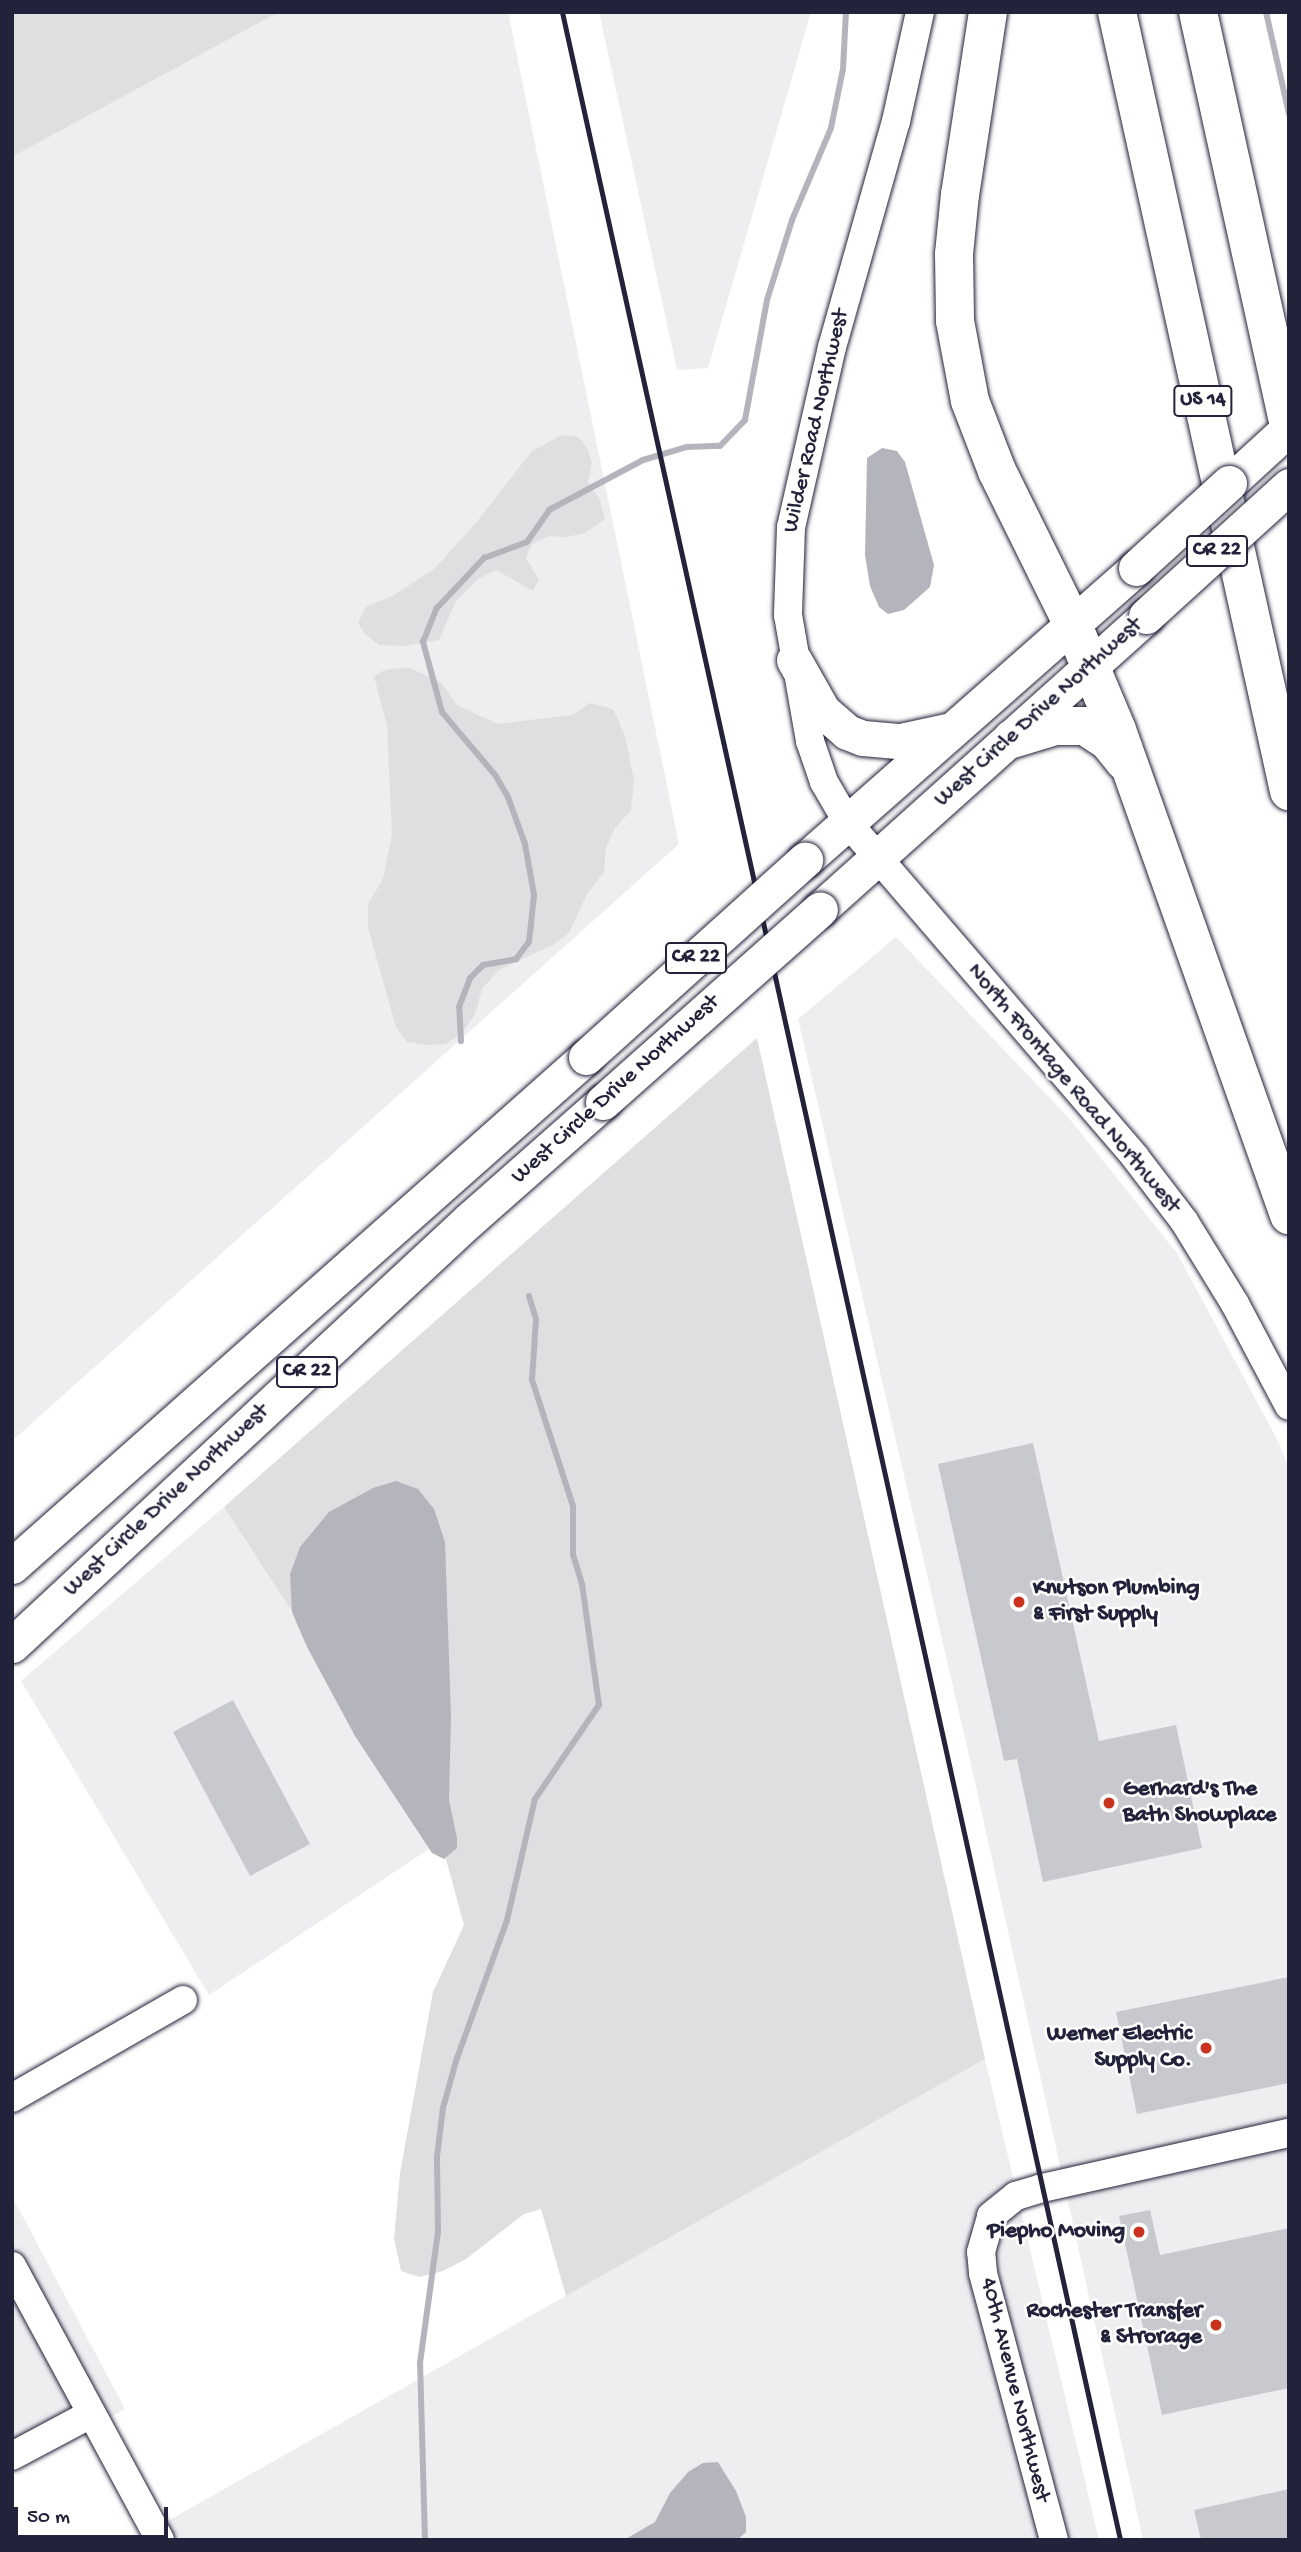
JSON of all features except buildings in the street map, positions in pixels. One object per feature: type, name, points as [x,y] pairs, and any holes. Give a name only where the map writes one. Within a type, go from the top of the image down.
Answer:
[{"type":"highway","points":[[988,12],[956,227],[954,292],[958,349],[970,401],[985,445],[1091,666],[1134,774],[1289,1215]]},
{"type":"highway","name":"US 14","points":[[1117,12],[1289,791]]},
{"type":"highway","points":[[1198,12],[1289,427]]},
{"type":"highway","points":[[1012,738],[1055,726],[1085,726],[1108,741],[1134,774]]},
{"type":"main road","name":"West Circle Drive Northwest","points":[[12,1566],[1136,568],[1289,427]]},
{"type":"main road","name":"West Circle Drive Northwest","points":[[12,1645],[468,1221],[878,860],[1289,486]]},
{"type":"main road","points":[[794,660],[823,711],[834,723],[855,735],[900,741],[955,729]]},
{"type":"street","name":"Wilder Road Northwest","points":[[878,860],[833,801],[815,759],[794,660],[787,584],[791,527],[822,387],[896,121],[920,12]]},
{"type":"street","name":"North Frontage Road Northwest","points":[[878,860],[1160,1189],[1220,1278],[1289,1406]]},
{"type":"street","points":[[12,2098],[183,2000]]},
{"type":"street","name":"40th Avenue Northwest","points":[[1054,2540],[983,2273],[981,2252],[991,2216],[1016,2196],[1042,2188],[1289,2133]]},
{"type":"street","points":[[12,2266],[160,2540]]},
{"type":"street","points":[[12,2456],[91,2414]]},
{"type":"shaded area","points":[[12,12],[279,12],[12,157]]},
{"type":"shaded area","points":[[279,12],[508,12],[679,844],[12,1441],[12,157]]},
{"type":"shaded area","points":[[599,12],[811,12],[708,368],[677,370]]},
{"type":"shaded area","points":[[562,435],[578,437],[588,449],[592,463],[588,482],[600,500],[605,519],[583,534],[549,536],[532,544],[526,558],[539,580],[533,591],[496,570],[478,579],[456,601],[439,640],[405,646],[379,645],[364,633],[358,622],[366,607],[394,595],[434,569],[476,523],[532,451]]},
{"type":"shaded area","points":[[882,448],[897,451],[905,462],[934,565],[930,587],[904,610],[888,614],[879,607],[870,586],[865,555],[867,458]]},
{"type":"shaded area","points":[[410,668],[441,682],[457,705],[498,724],[572,715],[590,703],[613,709],[625,736],[634,781],[631,810],[615,828],[606,848],[604,872],[587,894],[569,933],[553,945],[499,970],[482,989],[475,1014],[463,1032],[446,1044],[407,1042],[396,1027],[368,928],[368,904],[383,879],[392,834],[387,726],[374,676],[387,669]]},
{"type":"shaded area","points":[[896,937],[1069,1118],[1177,1253],[1278,1441],[1289,1468],[1289,2540],[1143,2540],[970,1760],[798,1019]]},
{"type":"shaded area","points":[[757,1038],[985,2059],[566,2296],[541,2209],[524,2214],[466,2259],[443,2271],[419,2277],[401,2271],[394,2239],[400,2173],[433,1992],[464,1925],[441,1841],[224,1507]]},
{"type":"shaded area","points":[[396,1481],[418,1489],[434,1509],[445,1542],[451,1716],[449,1800],[457,1848],[444,1859],[432,1853],[355,1736],[307,1647],[292,1612],[290,1574],[300,1547],[329,1512],[373,1488]]},
{"type":"shaded area","points":[[224,1507],[441,1841],[209,1995],[21,1681]]},
{"type":"shaded area","points":[[985,2059],[1099,2540],[134,2540]]},
{"type":"shaded area","points":[[12,2196],[125,2409],[12,2471]]},
{"type":"shaded area","points":[[718,2462],[736,2491],[746,2517],[746,2532],[737,2540],[624,2540],[655,2522],[670,2493],[688,2472],[703,2463]]},
{"type":"waterway","points":[[461,1041],[459,1007],[470,978],[483,965],[516,959],[529,942],[534,895],[525,844],[508,797],[496,776],[442,712],[423,642],[437,608],[484,558],[527,542],[549,510],[643,460],[687,447],[720,446],[745,420],[767,300],[792,220],[831,128],[843,69],[846,12]]},
{"type":"waterway","points":[[1266,12],[1289,114]]},
{"type":"waterway","points":[[425,2540],[420,2363],[438,2231],[437,2157],[443,2108],[456,2061],[507,1920],[535,1799],[599,1705],[582,1584],[573,1555],[573,1506],[532,1380],[536,1319],[529,1296]]},
{"type":"railway","points":[[562,12],[1120,2540]]},
{"type":"place","name":"Knutson Plumbing & First Supply","points":[[1019,1602]]},
{"type":"place","name":"Gerhard's The Bath Showplace","points":[[1109,1803]]},
{"type":"place","name":"Werner Electric Supply Co.","points":[[1206,2048]]},
{"type":"place","name":"Piepho Moving","points":[[1139,2232]]},
{"type":"place","name":"Rochester Transfer & Strorage","points":[[1216,2325]]}]
